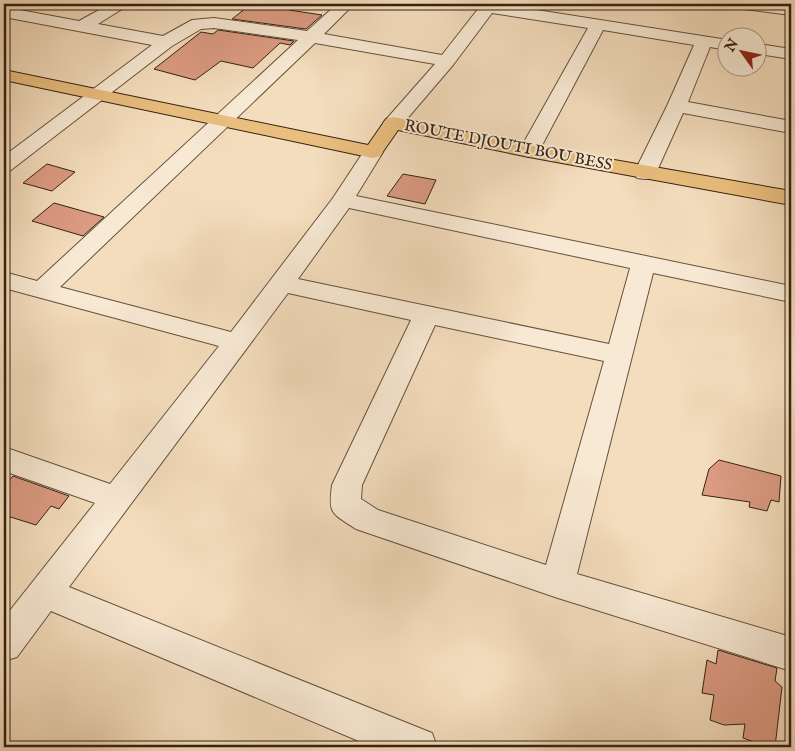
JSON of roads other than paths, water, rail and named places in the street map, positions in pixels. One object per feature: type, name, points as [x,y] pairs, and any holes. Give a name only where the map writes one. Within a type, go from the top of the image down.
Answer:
[{"type":"main road","points":[[4,75],[96,96],[373,152]]},
{"type":"main road","name":"ROUTE DJOUTI BOU BESS","points":[[373,152],[393,123],[529,151],[791,198]]},
{"type":"street","points":[[82,26],[122,4]]},
{"type":"street","points":[[42,290],[346,4]]},
{"type":"street","points":[[744,4],[791,10]]},
{"type":"street","points":[[393,123],[447,61],[489,5],[718,43]]},
{"type":"street","points":[[4,12],[166,42]]},
{"type":"street","points":[[4,166],[166,42],[198,24],[214,23],[313,37],[447,61]]},
{"type":"street","points":[[529,151],[598,24]]},
{"type":"street","points":[[646,173],[704,41]]},
{"type":"street","points":[[768,51],[791,54]]},
{"type":"street","points":[[677,106],[791,127]]},
{"type":"street","points":[[4,645],[282,284],[343,200],[373,152]]},
{"type":"street","points":[[343,200],[791,294]]},
{"type":"street","points":[[558,583],[643,264]]},
{"type":"street","points":[[4,280],[236,342]]},
{"type":"street","points":[[282,284],[619,355]]},
{"type":"street","points":[[427,314],[348,485],[345,505],[367,520],[558,583],[791,654]]},
{"type":"street","points":[[4,459],[118,499]]},
{"type":"street","points":[[44,592],[418,747]]}]
